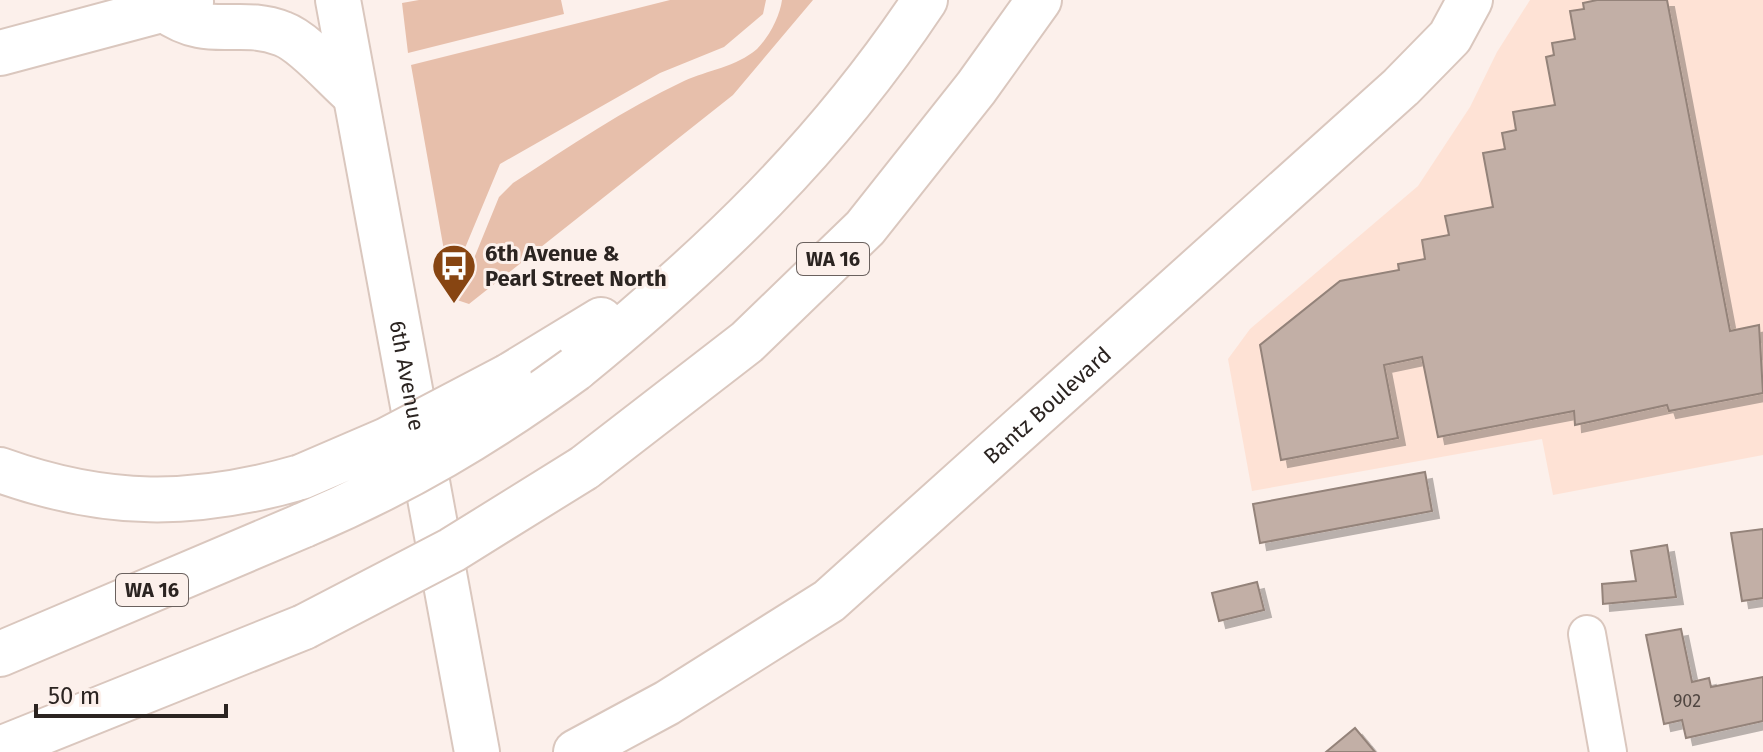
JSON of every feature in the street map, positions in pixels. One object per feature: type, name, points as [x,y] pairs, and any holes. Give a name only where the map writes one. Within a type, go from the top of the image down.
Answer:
[{"type":"main road","name":"6th Avenue","points":[[338,0],[477,752]]},
{"type":"main road","name":"WA 16","points":[[0,654],[401,481],[473,441],[575,369],[713,253],[819,140],[898,40],[925,0]]},
{"type":"main road","name":"Bantz Boulevard","points":[[576,752],[667,703],[829,601],[1401,87],[1450,37],[1470,0]]},
{"type":"main road","name":"WA 16","points":[[0,749],[304,627],[452,550],[584,468],[747,342],[865,228],[976,88],[1037,3]]},
{"type":"main road","points":[[0,53],[181,5],[184,23],[196,26],[254,26],[286,35],[355,95]]},
{"type":"main road","points":[[0,470],[83,495],[134,501],[182,501],[218,496],[301,477],[387,440],[509,376],[713,253]]},
{"type":"street","points":[[1587,634],[1608,752]]},
{"type":"shaded area","points":[[419,0],[561,0],[564,14],[408,53],[402,3]]},
{"type":"shaded area","points":[[670,0],[766,0],[763,14],[724,47],[660,73],[500,164],[450,284],[411,65]]},
{"type":"shaded area","points":[[782,0],[813,0],[733,95],[469,304],[457,300],[499,197],[513,183],[640,104],[684,81],[749,55],[770,32]]},
{"type":"shaded area","points":[[1530,0],[1763,0],[1763,455],[1553,495],[1542,439],[1252,491],[1228,359],[1250,329],[1418,186],[1470,107],[1497,52]]},
{"type":"building","points":[[1597,0],[1667,0],[1730,331],[1759,325],[1763,393],[1669,411],[1667,405],[1575,425],[1574,411],[1438,437],[1422,357],[1384,365],[1398,438],[1281,460],[1260,345],[1340,281],[1399,270],[1398,264],[1425,259],[1422,240],[1449,235],[1445,216],[1493,207],[1483,153],[1505,149],[1502,133],[1516,130],[1513,112],[1555,105],[1546,57],[1554,55],[1552,43],[1575,39],[1570,11],[1584,9],[1583,3]]},
{"type":"building","points":[[1425,472],[1432,511],[1260,543],[1253,504]]},
{"type":"building","points":[[1763,529],[1763,598],[1742,601],[1731,533]]},
{"type":"building","points":[[1667,545],[1676,597],[1603,604],[1602,584],[1636,581],[1631,551]]},
{"type":"building","points":[[1257,582],[1264,610],[1219,621],[1212,593]]},
{"type":"building","points":[[1681,629],[1692,682],[1709,678],[1711,687],[1763,677],[1763,721],[1686,738],[1682,720],[1664,724],[1646,635]]},
{"type":"building","points":[[1355,728],[1375,752],[1326,752]]},
{"type":"place","name":"6th Avenue & Pearl Street North","points":[[454,305]]}]
